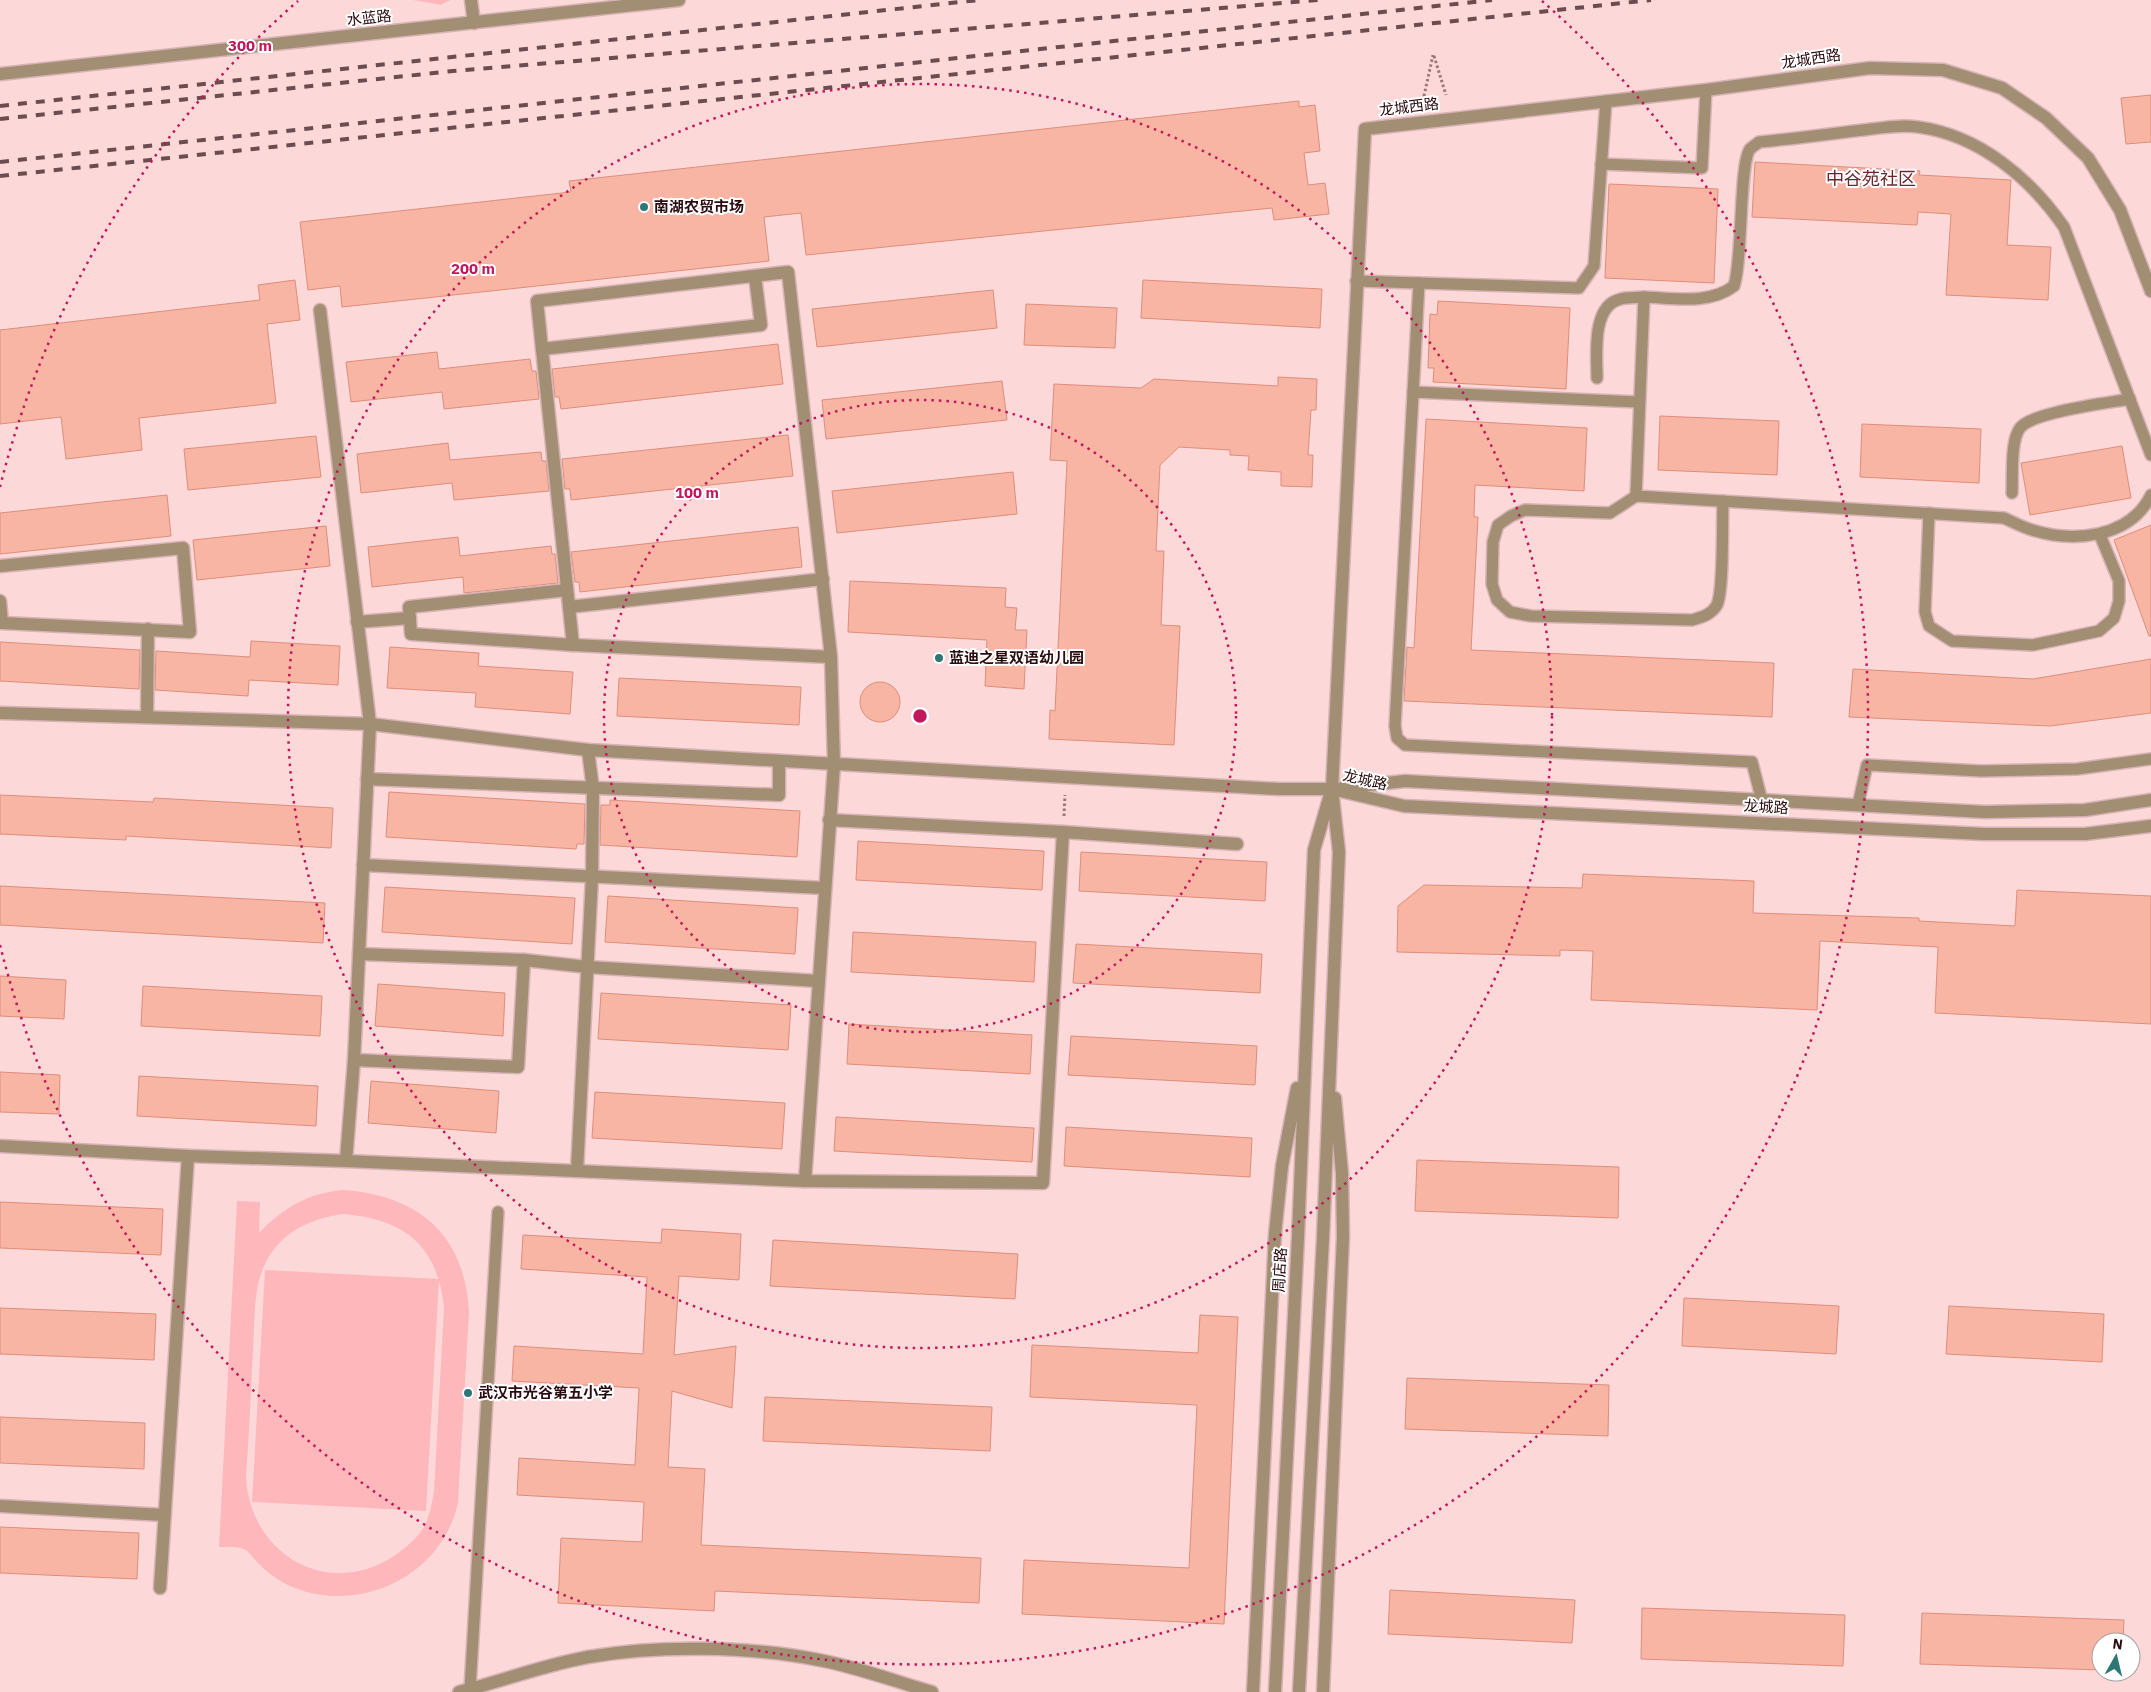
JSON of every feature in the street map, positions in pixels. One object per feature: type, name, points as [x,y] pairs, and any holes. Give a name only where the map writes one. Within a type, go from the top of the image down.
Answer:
[{"type":"street","points":[[472,0],[474,23]]},
{"type":"street","name":"水蓝路","points":[[0,74],[474,23],[610,4],[679,0]]},
{"type":"street","name":"龙城西路","points":[[1356,281],[1365,129],[1706,90],[1870,68],[1943,70],[2002,88],[2046,118],[2088,158],[2120,210],[2151,291]]},
{"type":"street","points":[[573,645],[536,301],[788,272],[831,657],[834,765],[805,1181]]},
{"type":"street","points":[[542,349],[761,326],[756,276]]},
{"type":"street","points":[[1299,1692],[1323,1238],[1338,852],[1332,789],[1356,281]]},
{"type":"street","points":[[320,310],[370,724],[354,1060],[346,1161]]},
{"type":"street","points":[[0,566],[183,548],[190,632],[2,623],[0,601]]},
{"type":"street","points":[[569,607],[823,579]]},
{"type":"street","points":[[567,590],[409,607],[411,634],[573,645],[831,657]]},
{"type":"street","points":[[357,622],[410,618]]},
{"type":"street","points":[[147,717],[148,630]]},
{"type":"street","points":[[0,713],[370,724],[588,750],[1278,789],[1332,789]]},
{"type":"street","points":[[577,1171],[592,877],[593,789],[588,750]]},
{"type":"street","points":[[367,779],[779,795],[780,762]]},
{"type":"street","name":"龙城路","points":[[1332,789],[1405,781],[1957,811],[2035,812],[2085,810],[2151,800]]},
{"type":"street","name":"龙城路","points":[[1332,789],[1404,806],[1984,834],[2085,834],[2151,826]]},
{"type":"street","name":"周店路","points":[[1275,1692],[1298,1237],[1304,1049],[1314,850],[1332,789]]},
{"type":"street","points":[[829,820],[1063,832],[1237,844]]},
{"type":"street","points":[[0,1146],[188,1156],[805,1181],[1044,1183],[1063,832]]},
{"type":"street","points":[[363,864],[824,888]]},
{"type":"street","points":[[359,954],[524,960],[587,968],[818,981]]},
{"type":"street","points":[[354,1060],[518,1067],[524,960]]},
{"type":"street","points":[[1253,1692],[1275,1234],[1282,1166],[1304,1049]]},
{"type":"street","points":[[1322,1692],[1343,1237],[1342,1173],[1330,1051]]},
{"type":"street","points":[[160,1588],[188,1156]]},
{"type":"street","points":[[0,1506],[164,1515]]},
{"type":"street","points":[[465,1691],[589,1657],[661,1650],[698,1650],[771,1653],[819,1660],[932,1692]]},
{"type":"lane","points":[[1601,164],[1702,168],[1706,90]]},
{"type":"lane","points":[[1356,281],[1579,288],[1594,266],[1606,101]]},
{"type":"lane","points":[[1597,378],[1597,336],[1600,321],[1606,308],[1619,299],[1701,299],[1723,294],[1734,286],[1740,262],[1745,166],[1750,150],[1759,142],[1891,127],[1918,127],[1967,141],[1990,154],[2012,169],[2051,208],[2064,227],[2151,455]]},
{"type":"lane","points":[[1419,283],[1395,726],[1397,738],[1405,745],[1752,762],[1762,801]]},
{"type":"lane","points":[[1636,496],[1638,402],[1644,298]]},
{"type":"lane","points":[[1413,392],[1638,402]]},
{"type":"lane","points":[[2012,493],[2014,441],[2019,429],[2032,418],[2130,399]]},
{"type":"lane","points":[[1723,501],[1720,587],[1717,604],[1708,616],[1692,620],[1531,616],[1510,612],[1497,600],[1492,584],[1493,542],[1498,525],[1510,516],[1526,510],[1610,513],[1636,496],[1723,501],[1929,513],[2004,518],[2033,530],[2070,536],[2100,535],[2126,524],[2146,506],[2151,495]]},
{"type":"lane","points":[[1929,513],[1926,612],[1929,626],[1952,641],[2033,645],[2099,631],[2114,618],[2119,600],[2119,581],[2100,535]]},
{"type":"lane","points":[[1858,805],[1867,765],[2000,770],[2077,769],[2151,759]]},
{"type":"lane","points":[[465,1691],[498,1212]]},
{"type":"path","points":[[1424,96],[1433,55],[1446,95]]},
{"type":"shaded area","points":[[413,0],[450,0],[441,5]]},
{"type":"shaded area","points":[[343,1190],[370,1193],[394,1200],[415,1210],[433,1224],[447,1240],[458,1261],[466,1285],[469,1312],[458,1502],[449,1528],[434,1551],[415,1570],[392,1584],[367,1593],[340,1596],[313,1593],[286,1584],[266,1571],[246,1550],[237,1547],[219,1547],[237,1201],[260,1202],[259,1233],[277,1216],[297,1203],[318,1194]],"holes":[[[343,1214],[365,1217],[400,1229],[414,1239],[434,1267],[440,1286],[444,1308],[434,1491],[426,1523],[418,1535],[394,1556],[369,1568],[343,1573],[319,1571],[296,1562],[277,1547],[261,1528],[251,1504],[246,1477],[256,1296],[260,1275],[270,1254],[287,1236],[307,1224],[330,1216]]]},
{"type":"shaded area","points":[[265,1270],[439,1279],[426,1511],[252,1502]]},
{"type":"building","points":[[2151,95],[2151,142],[2126,144],[2121,98]]},
{"type":"building","points":[[1299,101],[1299,107],[1315,105],[1320,151],[1304,153],[1308,185],[1325,183],[1329,214],[1274,220],[1272,208],[806,255],[801,213],[764,217],[769,261],[342,307],[340,286],[308,290],[300,222],[571,192],[569,181]]},
{"type":"building","points":[[1755,162],[1920,171],[1919,175],[2011,180],[2007,245],[2051,247],[2048,300],[1946,295],[1951,214],[1918,212],[1917,225],[1752,217]]},
{"type":"building","points":[[1609,184],[1718,189],[1714,283],[1605,278]]},
{"type":"building","points":[[295,280],[300,320],[267,324],[276,403],[139,418],[142,450],[66,459],[61,417],[0,424],[0,330],[260,300],[258,285]]},
{"type":"building","points":[[1143,280],[1322,289],[1320,328],[1141,318]]},
{"type":"building","points":[[993,290],[997,328],[817,347],[812,309]]},
{"type":"building","points":[[1438,301],[1570,308],[1566,389],[1433,382],[1434,368],[1428,368],[1430,314],[1437,315]]},
{"type":"building","points":[[1026,304],[1117,308],[1115,348],[1024,345]]},
{"type":"building","points":[[778,344],[783,384],[561,409],[559,397],[555,397],[552,369]]},
{"type":"building","points":[[437,352],[439,369],[530,359],[532,371],[536,371],[539,399],[444,409],[442,392],[351,402],[346,362]]},
{"type":"building","points":[[1278,377],[1317,379],[1316,410],[1311,410],[1308,455],[1313,455],[1312,487],[1281,486],[1281,472],[1248,470],[1249,456],[1230,455],[1230,450],[1179,447],[1160,465],[1156,551],[1164,551],[1161,625],[1180,626],[1174,745],[1049,739],[1050,710],[1055,711],[1067,461],[1050,460],[1054,384],[1141,388],[1154,379],[1278,386]]},
{"type":"building","points":[[1002,381],[1007,420],[826,439],[822,400]]},
{"type":"building","points":[[1660,416],[1779,421],[1777,475],[1658,470]]},
{"type":"building","points":[[1426,419],[1587,428],[1584,491],[1475,485],[1474,517],[1478,517],[1471,650],[1774,663],[1772,717],[1404,701],[1407,647],[1414,648]]},
{"type":"building","points":[[1862,424],[1981,429],[1979,483],[1860,477]]},
{"type":"building","points":[[788,435],[793,476],[571,500],[570,489],[565,489],[562,459]]},
{"type":"building","points":[[316,436],[321,477],[188,490],[184,449]]},
{"type":"building","points":[[448,443],[450,460],[541,452],[542,461],[546,461],[549,491],[454,500],[452,483],[361,493],[357,454]]},
{"type":"building","points":[[2122,446],[2131,498],[2030,515],[2021,463]]},
{"type":"building","points":[[1013,472],[1017,514],[837,533],[832,491]]},
{"type":"building","points":[[167,495],[171,536],[0,554],[0,513]]},
{"type":"building","points":[[2151,525],[2151,636],[2149,636],[2114,540]]},
{"type":"building","points":[[326,526],[330,566],[197,580],[193,540]]},
{"type":"building","points":[[798,527],[802,567],[580,592],[579,582],[575,582],[571,552]]},
{"type":"building","points":[[458,537],[460,556],[551,546],[552,554],[555,554],[558,583],[464,593],[463,577],[372,587],[368,547]]},
{"type":"building","points":[[850,581],[1006,588],[1005,607],[1017,608],[1015,630],[1027,630],[1024,689],[985,686],[987,640],[848,632]]},
{"type":"building","points":[[251,641],[340,646],[338,685],[249,680],[248,696],[155,690],[156,651],[250,657]]},
{"type":"building","points":[[0,642],[140,650],[139,689],[0,681]]},
{"type":"building","points":[[390,647],[479,653],[478,666],[573,672],[570,714],[475,707],[476,693],[387,688]]},
{"type":"building","points":[[2151,659],[2151,713],[2050,726],[1849,717],[1853,669],[2033,679]]},
{"type":"building","points":[[619,678],[801,687],[799,725],[617,716]]},
{"type":"building","points":[[884,682],[891,685],[897,691],[900,702],[899,710],[891,719],[884,722],[876,722],[869,719],[861,710],[860,698],[863,691],[872,683]]},
{"type":"building","points":[[389,792],[585,804],[584,844],[577,844],[576,849],[386,837]]},
{"type":"building","points":[[0,795],[153,802],[154,798],[333,808],[331,848],[126,836],[126,840],[0,834]]},
{"type":"building","points":[[610,800],[800,811],[797,857],[600,845],[601,805],[610,805]]},
{"type":"building","points":[[858,841],[1044,851],[1042,890],[856,880]]},
{"type":"building","points":[[1081,852],[1267,862],[1265,901],[1079,891]]},
{"type":"building","points":[[1583,874],[1754,881],[1753,913],[1919,918],[1919,921],[2015,926],[2017,890],[2151,896],[2151,1024],[1935,1013],[1938,947],[1820,941],[1817,1010],[1591,1000],[1593,951],[1560,950],[1560,956],[1397,952],[1398,906],[1424,885],[1582,888]]},
{"type":"building","points":[[0,886],[325,903],[323,943],[0,925]]},
{"type":"building","points":[[385,887],[575,898],[572,944],[382,932]]},
{"type":"building","points":[[608,896],[798,908],[795,954],[605,942]]},
{"type":"building","points":[[853,932],[1036,942],[1034,982],[851,972]]},
{"type":"building","points":[[1076,944],[1262,954],[1260,993],[1073,983]]},
{"type":"building","points":[[0,976],[66,980],[64,1019],[0,1016]]},
{"type":"building","points":[[378,984],[505,993],[503,1036],[375,1026]]},
{"type":"building","points":[[143,986],[322,996],[320,1036],[141,1026]]},
{"type":"building","points":[[601,993],[791,1005],[788,1050],[598,1039]]},
{"type":"building","points":[[849,1024],[1032,1035],[1030,1074],[847,1064]]},
{"type":"building","points":[[1071,1036],[1257,1046],[1255,1085],[1068,1075]]},
{"type":"building","points":[[0,1072],[60,1075],[59,1114],[0,1112]]},
{"type":"building","points":[[139,1076],[318,1086],[316,1126],[137,1116]]},
{"type":"building","points":[[371,1081],[499,1091],[496,1133],[368,1123]]},
{"type":"building","points":[[595,1092],[785,1103],[782,1149],[592,1138]]},
{"type":"building","points":[[836,1117],[1034,1128],[1032,1162],[834,1151]]},
{"type":"building","points":[[1066,1127],[1252,1138],[1250,1177],[1064,1166]]},
{"type":"building","points":[[1417,1160],[1619,1167],[1618,1218],[1415,1211]]},
{"type":"building","points":[[0,1202],[163,1209],[161,1255],[0,1248]]},
{"type":"building","points":[[662,1229],[741,1234],[739,1280],[679,1276],[674,1355],[736,1346],[732,1408],[672,1391],[668,1467],[705,1469],[701,1545],[981,1558],[979,1603],[715,1591],[714,1611],[558,1603],[561,1538],[642,1542],[644,1502],[517,1495],[519,1458],[635,1465],[639,1388],[512,1381],[514,1346],[643,1354],[647,1277],[521,1269],[523,1235],[661,1243]]},
{"type":"building","points":[[773,1240],[1018,1254],[1015,1299],[770,1286]]},
{"type":"building","points":[[1684,1298],[1839,1306],[1836,1354],[1682,1346]]},
{"type":"building","points":[[1949,1306],[2104,1314],[2102,1362],[1946,1354]]},
{"type":"building","points":[[0,1308],[156,1314],[154,1360],[0,1354]]},
{"type":"building","points":[[1200,1315],[1238,1317],[1224,1624],[1022,1614],[1024,1560],[1189,1568],[1197,1405],[1030,1397],[1032,1345],[1198,1353]]},
{"type":"building","points":[[1407,1378],[1609,1385],[1608,1436],[1405,1429]]},
{"type":"building","points":[[765,1397],[992,1407],[990,1451],[763,1441]]},
{"type":"building","points":[[0,1417],[145,1423],[144,1469],[0,1463]]},
{"type":"building","points":[[0,1527],[139,1533],[137,1579],[0,1573]]},
{"type":"building","points":[[1390,1590],[1575,1600],[1572,1643],[1388,1634]]},
{"type":"building","points":[[1642,1608],[1845,1615],[1843,1666],[1641,1659]]},
{"type":"building","points":[[1922,1613],[2124,1620],[2123,1632],[2091,1632],[2091,1670],[1920,1664]]},
{"type":"railway","points":[[0,106],[979,0]]},
{"type":"railway","points":[[0,119],[453,71],[1319,0]]},
{"type":"railway","points":[[0,162],[1492,0]]},
{"type":"railway","points":[[0,176],[1651,0]]},
{"type":"place","name":"南湖农贸市场","points":[[644,207]]},
{"type":"place","name":"蓝迪之星双语幼儿园","points":[[939,658]]},
{"type":"place","name":"武汉市光谷第五小学","points":[[468,1393]]},
{"type":"district","name":"中谷苑社区","points":[[1871,179]]}]
